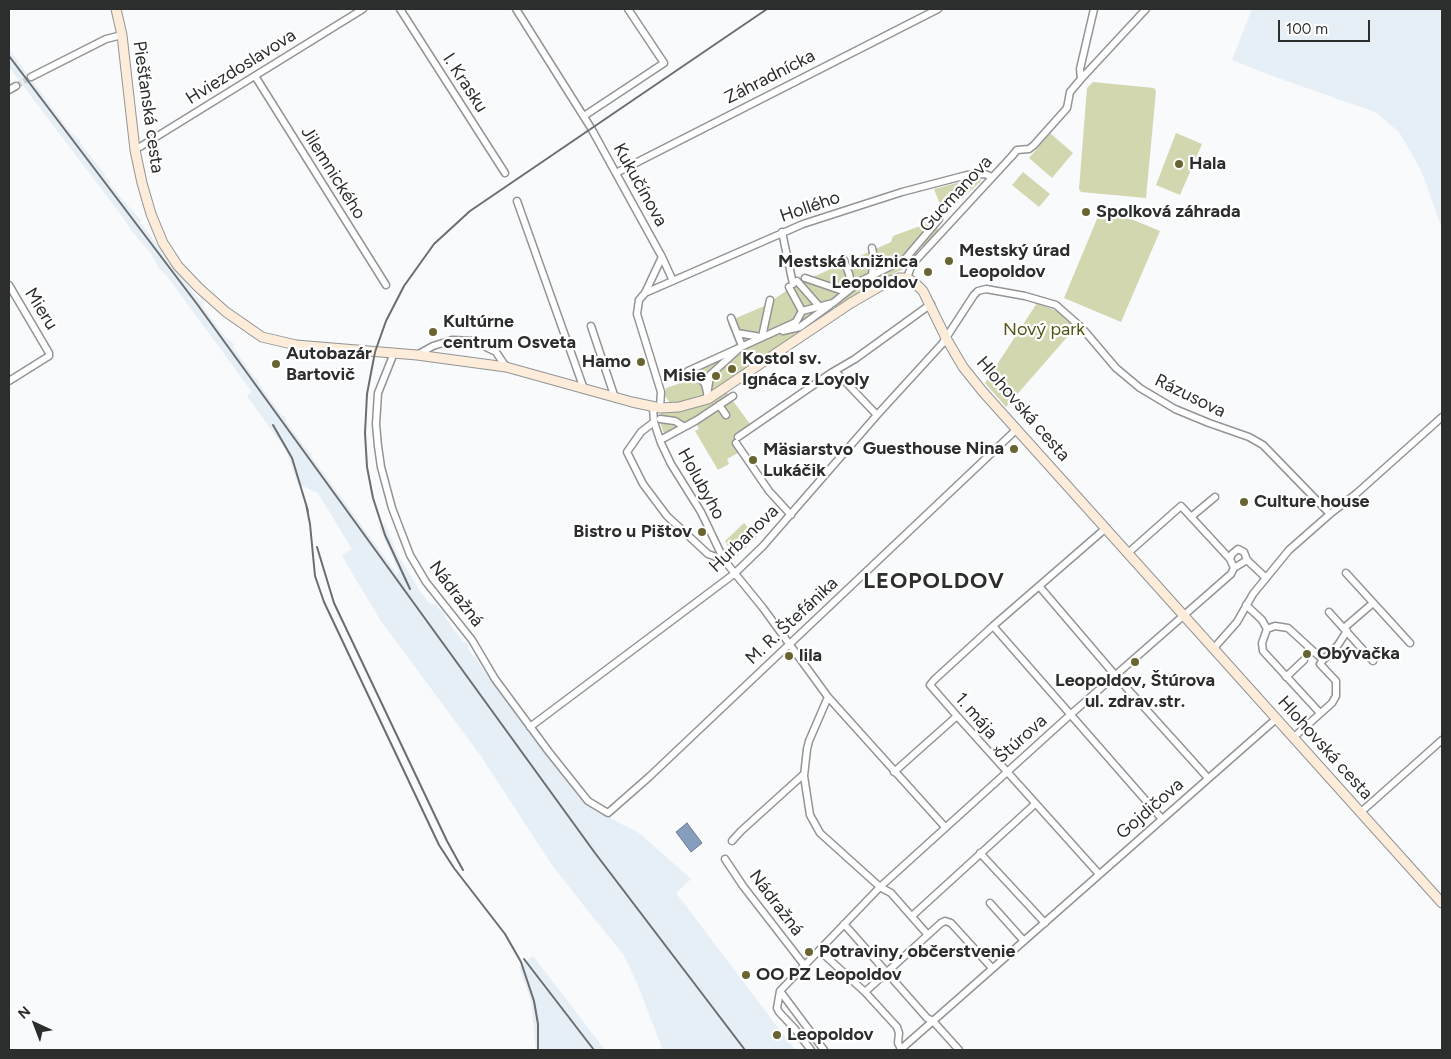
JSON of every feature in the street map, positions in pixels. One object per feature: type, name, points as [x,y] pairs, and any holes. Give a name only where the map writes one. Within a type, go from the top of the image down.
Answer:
[{"type":"street","name":"Piešťanská cesta","points":[[118,9],[135,150],[151,214],[163,243],[178,266],[199,288],[226,312],[262,338],[296,345],[417,355],[506,368],[615,398],[656,407],[679,407],[708,399],[851,303],[889,281],[907,278]]},
{"type":"street","name":"Hviezdoslavova","points":[[135,150],[363,9]]},
{"type":"street","name":"I. Krasku","points":[[400,9],[505,173]]},
{"type":"street","points":[[516,9],[584,116],[664,63],[628,9]]},
{"type":"street","name":"Záhradnícka","points":[[616,173],[938,9]]},
{"type":"street","name":"Gucmanova","points":[[1081,79],[1080,69],[1094,9]]},
{"type":"street","name":"Gucmanova","points":[[907,278],[916,259],[1017,150],[1029,149],[1034,146],[1067,108],[1070,92],[1146,9]]},
{"type":"street","points":[[31,77],[100,42],[117,35],[122,35]]},
{"type":"street","name":"Jilemnického","points":[[255,76],[386,285]]},
{"type":"street","points":[[9,90],[16,86]]},
{"type":"street","name":"Kukučínova","points":[[584,116],[662,257],[673,281]]},
{"type":"street","name":"Hollého","points":[[645,293],[782,232],[870,202],[967,175],[985,174],[992,177]]},
{"type":"street","points":[[517,201],[584,389]]},
{"type":"street","points":[[710,375],[688,371],[762,337],[800,327],[859,282],[905,259],[939,219]]},
{"type":"street","points":[[782,232],[793,284],[802,311],[800,327]]},
{"type":"street","points":[[872,248],[874,257],[872,275]]},
{"type":"street","points":[[645,293],[662,257]]},
{"type":"street","points":[[844,260],[849,274],[849,290]]},
{"type":"street","points":[[805,278],[849,290]]},
{"type":"street","name":"Hlohovská cesta","points":[[907,278],[916,283],[923,291],[946,338],[963,367],[1442,903]]},
{"type":"street","points":[[793,284],[813,299],[817,307],[814,316]]},
{"type":"street","name":"Mieru","points":[[9,285],[48,349],[49,356],[9,380]]},
{"type":"street","name":"Rázusova","points":[[946,338],[978,291],[986,289],[1000,291],[1056,305],[1082,328],[1116,368],[1140,388],[1175,409],[1208,424],[1249,437],[1263,445],[1330,514]]},
{"type":"street","name":"Holubyho","points":[[645,293],[639,300],[637,314],[661,392],[656,407],[661,443],[671,464],[701,512],[724,560],[763,608],[828,697],[945,827]]},
{"type":"street","points":[[762,337],[770,300]]},
{"type":"street","points":[[802,311],[833,303]]},
{"type":"street","points":[[791,515],[769,491],[737,440],[930,304]]},
{"type":"street","points":[[731,318],[742,346]]},
{"type":"street","points":[[591,326],[615,398]]},
{"type":"street","points":[[737,334],[762,337]]},
{"type":"street","name":"Hurbanova","points":[[530,727],[734,574],[791,515],[946,338]]},
{"type":"street","name":"Piešťanská cesta","points":[[417,355],[433,346],[452,340],[474,341],[496,352],[506,368]]},
{"type":"street","points":[[695,372],[705,384],[707,396],[710,375],[742,346]]},
{"type":"street","name":"Nádražná","points":[[394,354],[378,393],[376,424],[381,467],[398,528],[410,555],[426,582],[472,640],[495,679],[530,727],[588,801],[608,813]]},
{"type":"street","points":[[835,371],[877,415]]},
{"type":"street","points":[[664,438],[697,420],[733,396]]},
{"type":"street","points":[[709,401],[726,415]]},
{"type":"street","points":[[1214,648],[1237,622],[1253,594],[1289,550],[1357,493],[1442,417]]},
{"type":"street","points":[[657,420],[675,421],[684,426]]},
{"type":"street","name":"Holubyho","points":[[657,420],[641,432],[627,452],[643,484],[666,516],[708,554],[724,560]]},
{"type":"street","name":"M. R. Štefánika","points":[[608,813],[649,777],[1017,429]]},
{"type":"street","points":[[1191,517],[1215,497]]},
{"type":"street","points":[[1128,552],[1181,506],[1230,559],[1234,568]]},
{"type":"street","name":"1. mája","points":[[1099,874],[956,716],[930,684],[993,626],[1106,528]]},
{"type":"street","points":[[1230,559],[1232,554],[1238,549],[1244,552],[1247,560],[1266,578]]},
{"type":"street","points":[[1184,615],[1231,574],[1234,568],[1247,560]]},
{"type":"street","points":[[1346,573],[1410,643]]},
{"type":"street","points":[[1039,586],[1115,675],[1208,778]]},
{"type":"street","points":[[1294,737],[1332,703],[1337,691],[1336,681],[1320,664],[1338,644],[1345,630],[1373,603]]},
{"type":"street","points":[[1246,605],[1262,620],[1267,629],[1262,643],[1263,651],[1320,713]]},
{"type":"street","points":[[1329,612],[1373,661]]},
{"type":"street","name":"Štúrova","points":[[780,991],[880,887],[1184,615]]},
{"type":"street","points":[[993,626],[1162,819]]},
{"type":"street","points":[[1267,629],[1275,626],[1288,628],[1323,660]]},
{"type":"street","points":[[1286,677],[1304,660]]},
{"type":"street","points":[[828,697],[809,741],[804,774],[810,815],[820,833],[880,887],[891,893],[928,935]]},
{"type":"street","points":[[894,772],[956,716]]},
{"type":"street","name":"Gojdičova","points":[[900,1050],[1276,719]]},
{"type":"street","points":[[1361,812],[1442,740]]},
{"type":"street","points":[[732,841],[804,774]]},
{"type":"street","points":[[912,916],[1035,804]]},
{"type":"street","points":[[980,853],[1045,923]]},
{"type":"street","name":"Nádražná","points":[[725,858],[743,886],[805,966]]},
{"type":"street","points":[[990,902],[1024,941]]},
{"type":"street","points":[[866,992],[945,921],[951,924],[992,968]]},
{"type":"street","points":[[844,924],[927,1018],[933,1021],[959,1050]]},
{"type":"street","points":[[820,951],[866,992],[897,1027],[900,1050]]},
{"type":"street","points":[[780,991],[777,1008],[779,1012],[811,1050]]},
{"type":"street","points":[[780,991],[824,1050]]},
{"type":"shaded area","points":[[1252,9],[1442,9],[1442,228],[1421,170],[1399,132],[1375,112],[1232,60]]},
{"type":"shaded area","points":[[9,49],[71,133],[80,141],[110,181],[110,184],[141,220],[140,223],[203,303],[202,305],[205,310],[225,337],[234,344],[233,347],[236,352],[255,378],[257,378],[282,416],[285,416],[286,422],[312,454],[311,456],[397,574],[399,572],[379,527],[385,524],[398,555],[420,591],[429,603],[436,605],[442,610],[445,617],[463,642],[466,642],[469,647],[468,649],[476,657],[490,679],[573,786],[594,810],[639,833],[691,879],[676,893],[795,1050],[663,1050],[637,983],[623,954],[552,865],[481,756],[381,621],[342,555],[352,549],[318,493],[298,484],[286,450],[247,396],[252,392],[167,276],[159,268],[152,255],[131,230],[9,67]]},
{"type":"shaded area","points":[[533,956],[605,1050],[536,1050],[531,1001],[519,967]]},
{"type":"green space","points":[[1093,82],[1154,88],[1156,91],[1146,198],[1081,192],[1079,189],[1087,88]]},
{"type":"green space","points":[[1050,133],[1073,153],[1052,178],[1029,158]]},
{"type":"green space","name":"Hala","points":[[1176,133],[1202,144],[1180,195],[1156,185]]},
{"type":"green space","points":[[1023,172],[1050,194],[1039,207],[1012,185]]},
{"type":"green space","points":[[980,177],[981,181],[944,215],[934,189]]},
{"type":"green space","points":[[1102,207],[1160,231],[1121,322],[1064,298]]},
{"type":"green space","points":[[939,219],[934,225],[939,230],[924,247],[920,244],[913,252],[914,259],[904,269],[890,275],[850,301],[833,307],[815,319],[810,327],[722,386],[750,424],[750,427],[736,437],[734,443],[738,453],[727,459],[729,464],[718,470],[695,431],[699,429],[696,423],[666,440],[661,425],[661,412],[670,403],[665,396],[666,388],[690,380],[686,367],[734,346],[736,343],[728,324],[729,321],[762,307],[795,285],[891,242],[893,236]]},
{"type":"green space","name":"Nový park","points":[[1037,303],[1062,313],[1076,327],[1006,407],[985,383]]},
{"type":"green space","points":[[744,523],[757,537],[734,557],[725,541]]},
{"type":"water","points":[[687,823],[702,843],[691,852],[676,832]]},
{"type":"tunnel","points":[[16,86],[31,77]]},
{"type":"railway","points":[[410,589],[385,535],[373,498],[367,467],[365,433],[367,394],[375,352],[386,321],[404,286],[434,244],[470,211],[767,9]]},
{"type":"railway","points":[[9,56],[197,304],[595,853],[745,1050]]},
{"type":"railway","points":[[273,425],[292,458],[308,511]]},
{"type":"railway","points":[[306,504],[315,576],[324,602],[439,845],[454,868],[505,934],[521,962],[534,1001],[538,1024],[538,1050]]},
{"type":"railway","points":[[317,547],[334,603],[447,841],[463,870]]},
{"type":"railway","points":[[524,959],[594,1050]]},
{"type":"place","name":"Hala","points":[[1179,164]]},
{"type":"place","name":"Spolková záhrada","points":[[1086,212]]},
{"type":"place","name":"Mestský úrad Leopoldov","points":[[949,261]]},
{"type":"place","name":"Mestská knižnica Leopoldov","points":[[928,272]]},
{"type":"place","name":"Kultúrne centrum Osveta","points":[[433,332]]},
{"type":"place","name":"Hamo","points":[[641,362]]},
{"type":"place","name":"Autobazár Bartovič","points":[[276,364]]},
{"type":"place","name":"Kostol sv. Ignáca z Loyoly","points":[[732,369]]},
{"type":"place","name":"Misie","points":[[716,376]]},
{"type":"place","name":"Guesthouse Nina","points":[[1014,449]]},
{"type":"place","name":"Mäsiarstvo Lukáčik","points":[[753,460]]},
{"type":"place","name":"Culture house","points":[[1244,502]]},
{"type":"place","name":"Bistro u Pištov","points":[[702,532]]},
{"type":"place","name":"Obývačka","points":[[1307,654]]},
{"type":"place","name":"lila","points":[[789,656]]},
{"type":"place","name":"Leopoldov, Štúrova ul. zdrav.str.","points":[[1135,662]]},
{"type":"place","name":"Potraviny, občerstvenie","points":[[809,952]]},
{"type":"place","name":"OO PZ Leopoldov","points":[[746,975]]},
{"type":"place","name":"Leopoldov","points":[[777,1035]]},
{"type":"district","name":"LEOPOLDOV","points":[[934,582]]}]
